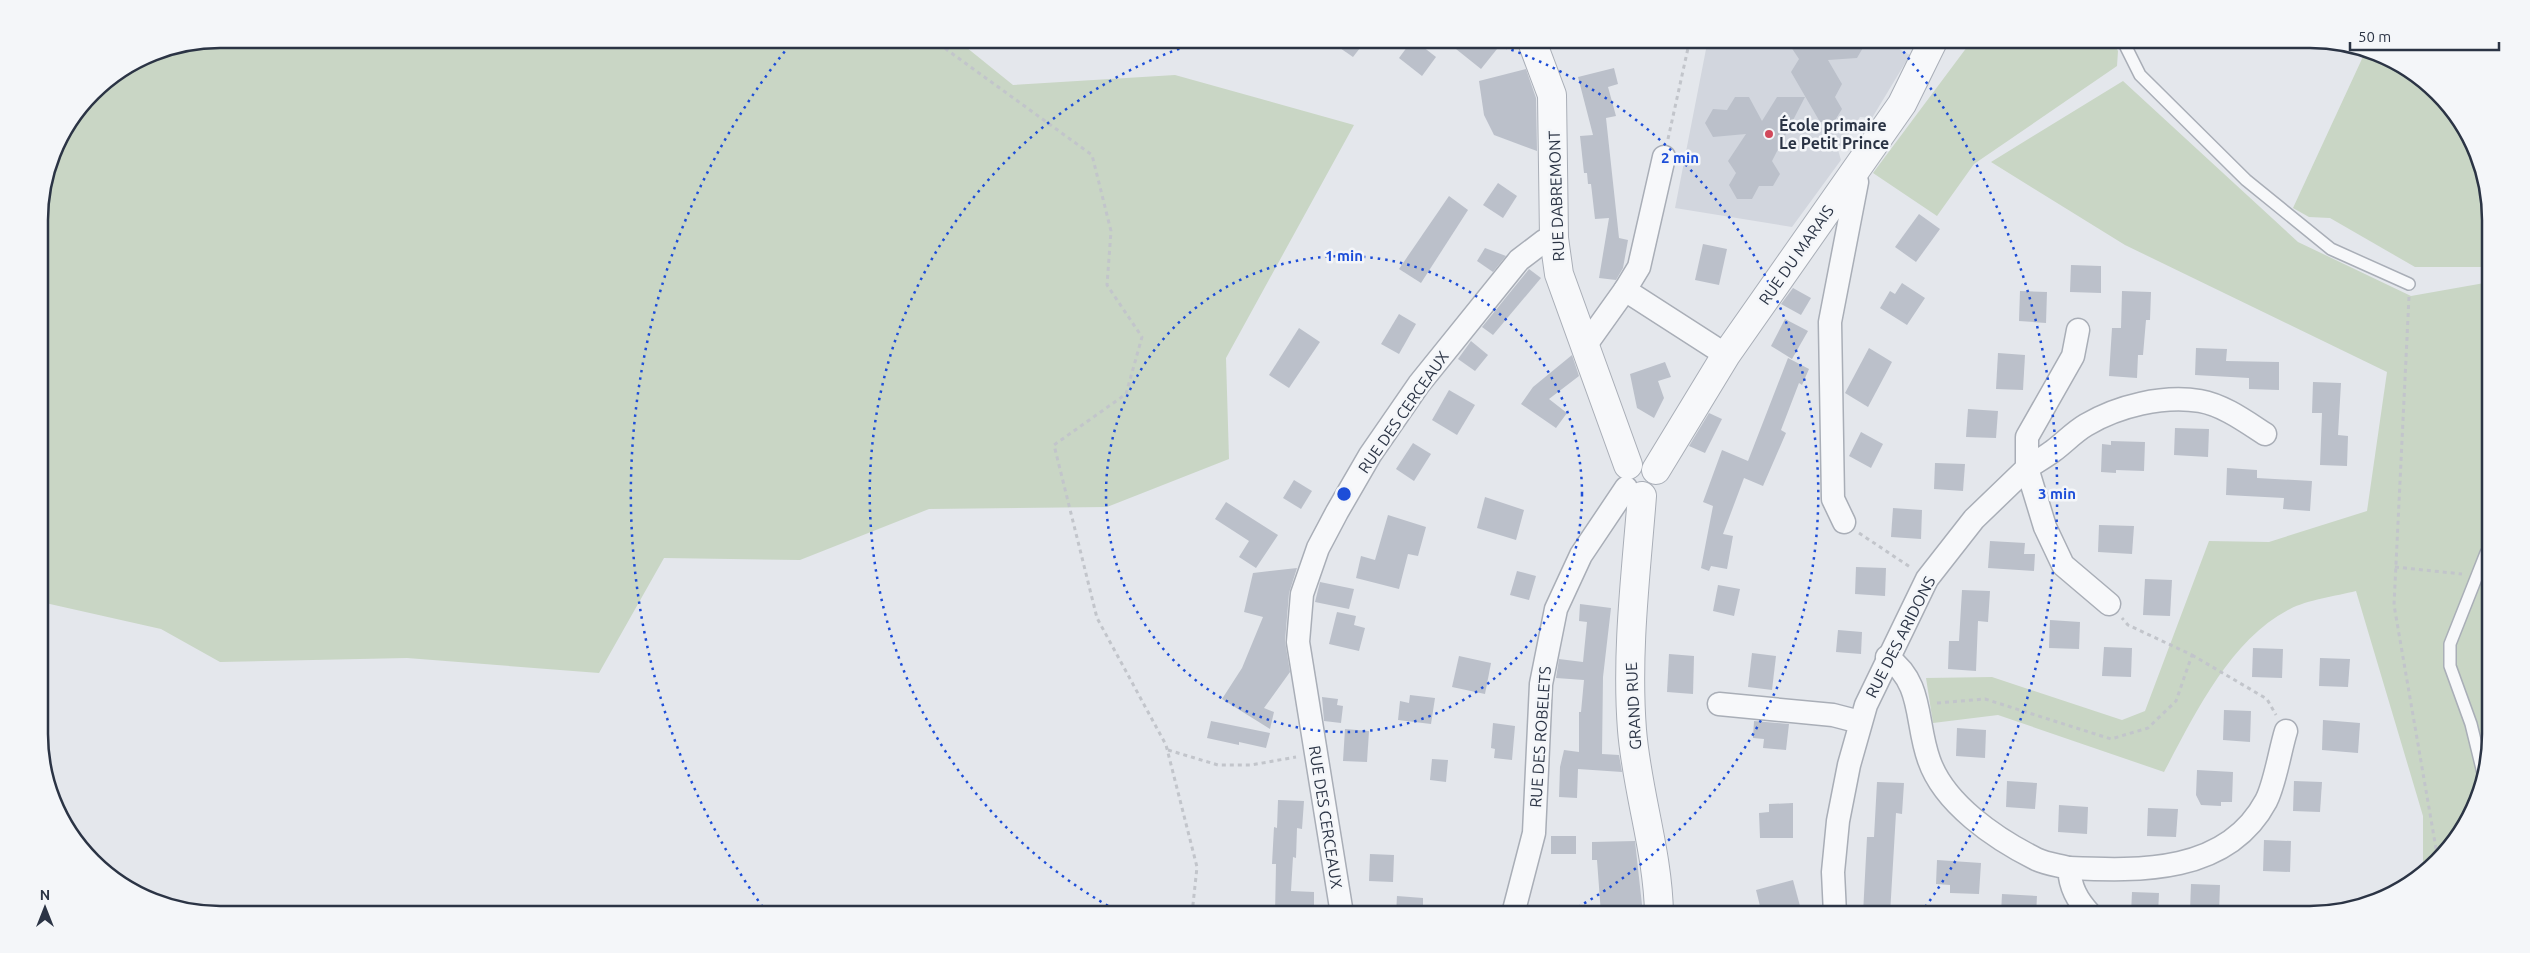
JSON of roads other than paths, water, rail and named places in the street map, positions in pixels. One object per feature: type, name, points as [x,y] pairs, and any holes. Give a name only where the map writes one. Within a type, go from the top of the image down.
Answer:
[{"type":"street","name":"RUE DABREMONT","points":[[1534,48],[1552,95],[1554,238],[1559,274],[1632,483]]},
{"type":"street","name":"RUE DU MARAIS","points":[[1632,483],[1640,461],[1647,462],[1656,470],[1726,355],[1902,104],[1930,48]]},
{"type":"street","points":[[1585,346],[1639,267],[1664,157]]},
{"type":"street","points":[[1844,522],[1833,499],[1830,322],[1857,182],[1854,173]]},
{"type":"street","name":"RUE DES CERCEAUX","points":[[1341,905],[1298,642],[1302,594],[1318,548],[1370,455],[1419,384],[1519,260],[1544,241],[1554,238]]},
{"type":"street","points":[[1625,290],[1726,355]]},
{"type":"street","points":[[2078,330],[2073,356],[2027,438],[2027,468],[2045,527],[2063,565],[2109,604]]},
{"type":"street","name":"RUE DES ARIDONS","points":[[1836,905],[1834,872],[1838,821],[1860,722],[1887,657],[1927,578],[1974,519],[2027,468],[2085,426],[2115,411],[2142,404],[2172,401],[2201,402],[2234,414],[2265,434]]},
{"type":"street","name":"RUE DES ROBELETS","points":[[1516,905],[1534,833],[1541,684],[1556,609],[1581,555],[1632,483]]},
{"type":"street","name":"GRAND RUE","points":[[1632,483],[1628,679],[1632,733],[1659,887],[1659,905]]},
{"type":"street","points":[[1887,657],[1906,673],[1917,705],[1929,760],[1942,784],[1966,813],[1992,833],[2037,860],[2069,868],[2122,870],[2168,866],[2202,858],[2229,843],[2253,821],[2267,800],[2286,731]]},
{"type":"street","points":[[1719,704],[1833,715],[1860,722]]},
{"type":"street","points":[[2069,868],[2070,882],[2082,905]]},
{"type":"lane","points":[[2126,48],[2140,76],[2246,180],[2331,248],[2409,284]]},
{"type":"lane","points":[[2480,761],[2471,724],[2450,666],[2450,644],[2482,564]]},
{"type":"place","name":"École primaire Le Petit Prince","points":[[1769,134]]}]
